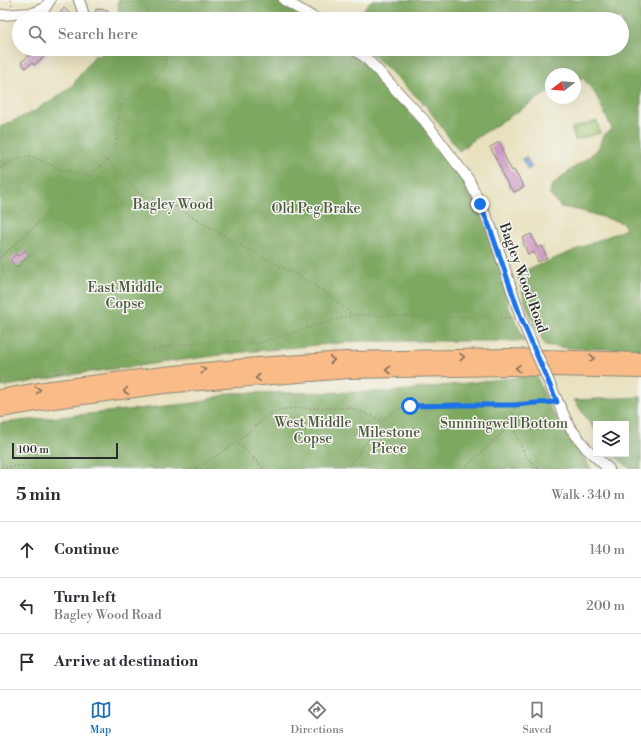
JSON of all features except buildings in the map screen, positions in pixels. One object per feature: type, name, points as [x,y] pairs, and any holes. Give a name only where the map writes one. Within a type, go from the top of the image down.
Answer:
[{"type":"highway","points":[[0,397],[51,388],[164,374],[257,365],[345,359],[509,356],[641,360]]},
{"type":"highway","points":[[0,410],[164,386],[348,371],[508,368],[641,371]]},
{"type":"street","points":[[35,12],[45,8],[50,0]]},
{"type":"street","points":[[79,0],[83,12]]},
{"type":"street","points":[[284,0],[304,12]]},
{"type":"street","points":[[0,15],[12,14]]},
{"type":"street","name":"Bagley Wood Road","points":[[363,56],[424,120],[469,180],[490,228],[523,321],[556,400],[569,426],[586,448],[609,469]]},
{"type":"path","points":[[140,0],[148,12]]},
{"type":"path","points":[[0,258],[108,160],[116,146],[119,111],[124,101],[156,78],[166,62],[166,56]]},
{"type":"path","points":[[0,168],[14,160],[29,156],[66,171],[90,175]]},
{"type":"path","points":[[108,160],[139,193],[176,207],[241,246],[292,272],[330,295],[352,315]]},
{"type":"path","points":[[0,378],[109,360],[174,345],[218,341],[258,343],[352,315],[523,321]]},
{"type":"path","points":[[347,469],[382,421],[395,410],[410,406],[515,405],[556,400]]},
{"type":"path","points":[[464,469],[505,430],[510,422],[515,405]]},
{"type":"path","points":[[196,469],[237,442],[269,414],[284,409],[350,408],[364,412],[382,421]]},
{"type":"path","points":[[510,422],[526,457],[539,469]]},
{"type":"path","points":[[237,442],[264,469]]},
{"type":"path","points":[[2,469],[17,466],[35,469]]},
{"type":"green space","points":[[118,0],[279,0],[298,12],[119,12]]},
{"type":"green space","points":[[372,0],[641,0],[641,350],[568,348],[545,345],[527,308],[517,274],[626,229],[623,223],[578,210],[561,207],[550,195],[551,187],[560,178],[594,153],[599,147],[602,137],[612,129],[596,95],[583,78],[581,78],[581,68],[545,68],[545,94],[473,140],[459,151],[426,106],[374,56],[629,56],[629,12],[361,12]]},
{"type":"green space","name":"Old Peg Brake","points":[[94,56],[356,56],[422,121],[467,182],[487,229],[509,308],[525,341],[360,341],[244,352],[82,373],[0,387],[0,127],[35,111],[71,87]]},
{"type":"green space","points":[[597,121],[600,133],[575,140],[572,128]]},
{"type":"green space","points":[[536,375],[550,408],[591,469],[0,469],[0,423],[195,403],[231,393],[390,392]]},
{"type":"green space","points":[[641,397],[641,469],[631,469],[616,457],[629,457],[629,421],[593,421],[593,428],[574,400]]},
{"type":"water","points":[[526,157],[532,167],[528,170],[522,159]]},
{"type":"route","points":[[410,406],[515,405],[557,402],[521,318],[504,266],[480,204]]},
{"type":"park label","name":"Bagley Wood","points":[[173,205]]},
{"type":"park label","name":"East Middle Copse","points":[[125,296]]},
{"type":"park label","name":"Sunningwell Bottom","points":[[504,424]]},
{"type":"park label","name":"West Middle Copse","points":[[313,432]]},
{"type":"park label","name":"Milestone Piece","points":[[389,442]]}]
